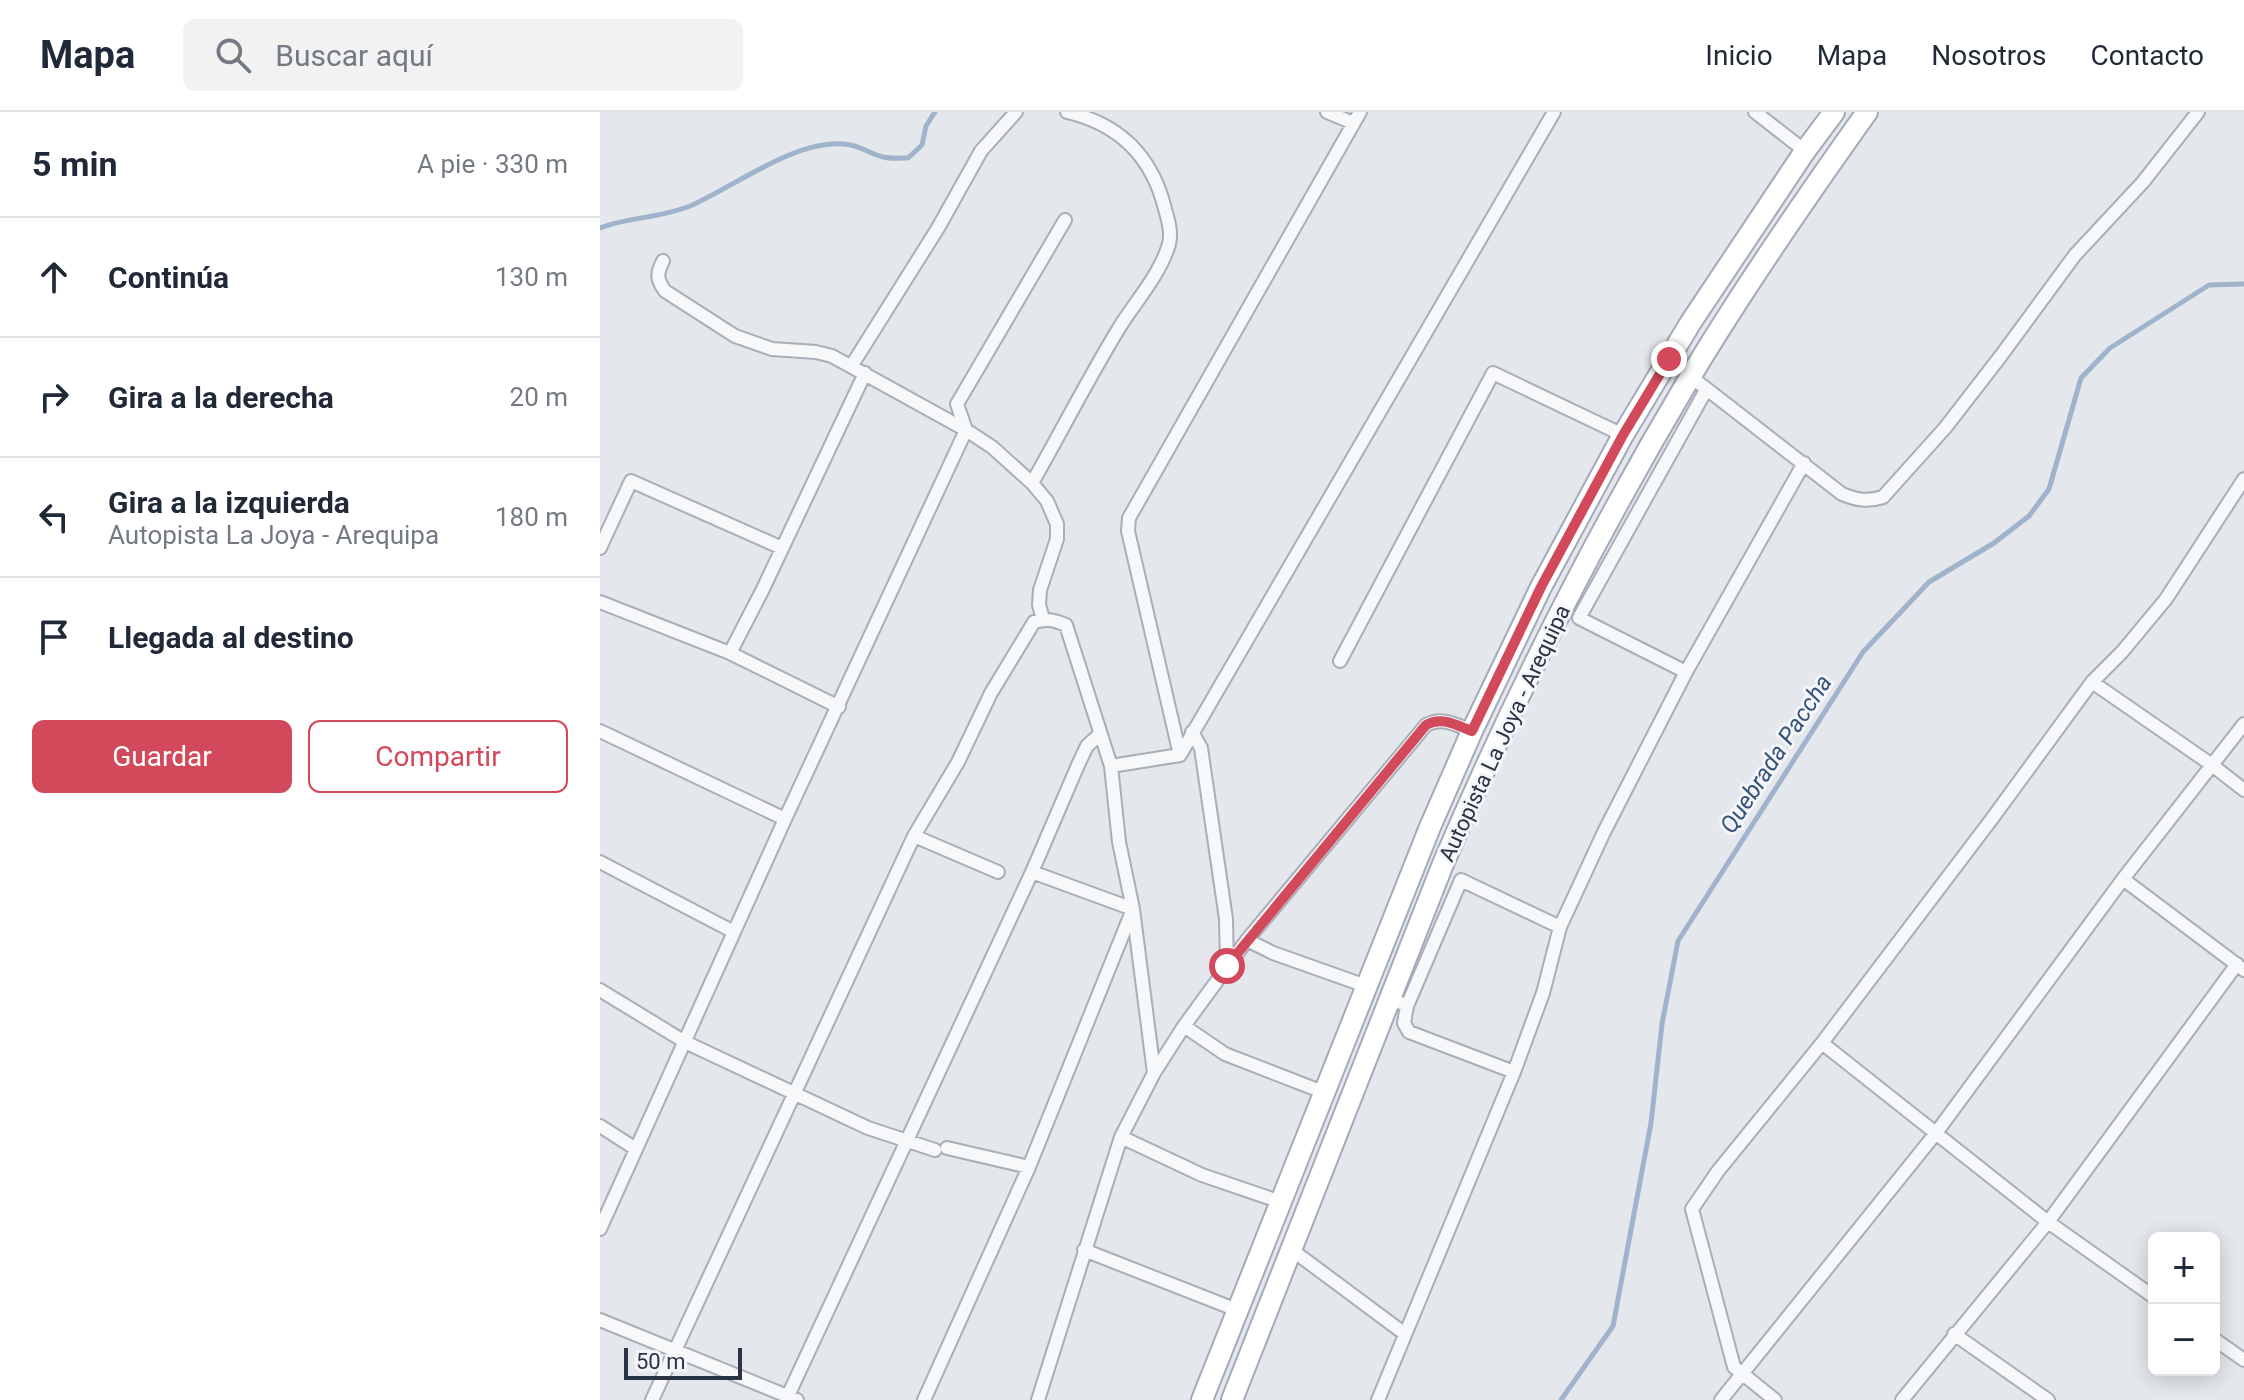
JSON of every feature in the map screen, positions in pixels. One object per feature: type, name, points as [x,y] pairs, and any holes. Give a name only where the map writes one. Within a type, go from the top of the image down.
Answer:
[{"type":"main road","name":"Autopista La Joya - Arequipa","points":[[1202,1400],[1430,827],[1541,587],[1623,435],[1691,322],[1834,112]]},
{"type":"main road","name":"Autopista La Joya - Arequipa","points":[[1232,1400],[1292,1250],[1399,1002],[1466,811],[1561,607],[1631,479],[1698,383],[1739,297],[1867,112]]},
{"type":"street","points":[[852,365],[938,228],[981,151],[1016,112]]},
{"type":"street","points":[[1032,483],[1118,330],[1161,264],[1170,243],[1171,229],[1162,196],[1145,161],[1114,130],[1082,115],[1067,112]]},
{"type":"street","points":[[1180,755],[1128,531],[1129,518],[1357,118],[1327,112]]},
{"type":"street","points":[[1180,755],[1554,112]]},
{"type":"street","points":[[1755,112],[1805,151]]},
{"type":"street","points":[[1686,672],[1579,618],[1698,383],[1842,494],[1870,501],[1883,497],[1945,428],[2075,255],[2143,182],[2198,112]]},
{"type":"street","points":[[600,1229],[785,819],[966,430],[957,404],[1065,220]]},
{"type":"street","points":[[663,261],[657,272],[658,282],[665,291],[735,336],[772,349],[824,354],[852,365],[992,447],[1032,483],[1047,501],[1057,524],[1057,539],[1040,590],[1039,605],[1043,619]]},
{"type":"street","points":[[730,653],[865,373]]},
{"type":"street","points":[[1340,661],[1493,373],[1623,435]]},
{"type":"street","points":[[1378,1400],[1514,1072],[1543,993],[1560,927],[1604,832],[1686,672],[1804,463]]},
{"type":"street","points":[[1775,1400],[1734,1367],[1692,1209],[1718,1171],[1822,1043],[2092,682],[2122,652],[2166,599],[2244,479]]},
{"type":"street","points":[[600,548],[631,481],[782,548]]},
{"type":"street","points":[[600,602],[730,653],[839,707]]},
{"type":"street","points":[[652,1400],[914,836],[958,762],[991,693],[1034,622],[1043,619],[1054,619],[1066,625],[1111,766],[1119,842],[1133,909],[1154,1073]]},
{"type":"street","points":[[2092,682],[2244,790]]},
{"type":"street","points":[[1038,1400],[1121,1137],[1154,1073],[1184,1026],[1247,940],[1426,725],[1442,720],[1472,731]]},
{"type":"street","points":[[1721,1400],[1936,1133],[2123,879],[2244,724]]},
{"type":"street","points":[[600,731],[785,819]]},
{"type":"street","points":[[1192,732],[1201,748],[1226,919],[1227,966]]},
{"type":"street","points":[[600,1320],[790,1399],[1087,746],[1100,734]]},
{"type":"street","points":[[1111,766],[1180,755]]},
{"type":"street","points":[[914,836],[998,872]]},
{"type":"street","points":[[600,862],[734,932]]},
{"type":"street","points":[[1032,872],[1133,909]]},
{"type":"street","points":[[1902,1400],[2048,1222],[2240,967],[2123,879]]},
{"type":"street","points":[[1514,1072],[1409,1032],[1399,1002],[1461,880],[1560,927]]},
{"type":"street","points":[[924,1400],[1029,1167],[1133,909]]},
{"type":"street","points":[[1247,940],[1273,953],[1366,986]]},
{"type":"street","points":[[600,990],[685,1042],[868,1128],[906,1142],[1029,1167]]},
{"type":"street","points":[[1184,1026],[1225,1054],[1323,1092]]},
{"type":"street","points":[[1822,1043],[2048,1222],[2148,1293]]},
{"type":"street","points":[[600,1126],[636,1149]]},
{"type":"street","points":[[1121,1137],[1202,1175],[1281,1202]]},
{"type":"street","points":[[1084,1250],[1237,1310]]},
{"type":"street","points":[[1292,1250],[1405,1334]]},
{"type":"street","points":[[1954,1334],[2048,1400]]},
{"type":"street","points":[[2220,1343],[2244,1360]]},
{"type":"waterway","points":[[600,228],[690,206],[765,166],[805,149],[848,144],[883,157],[908,158],[922,145],[926,126],[935,112]]},
{"type":"waterway","name":"Quebrada Paccha","points":[[1561,1400],[1613,1326],[1651,1123],[1662,1024],[1678,941],[1863,652],[1929,582],[1994,543],[2029,516],[2049,489],[2081,378],[2110,348],[2209,285],[2244,284]]},
{"type":"route","points":[[1227,966],[1426,725],[1442,720],[1472,731],[1541,587],[1623,435],[1669,359]]}]
